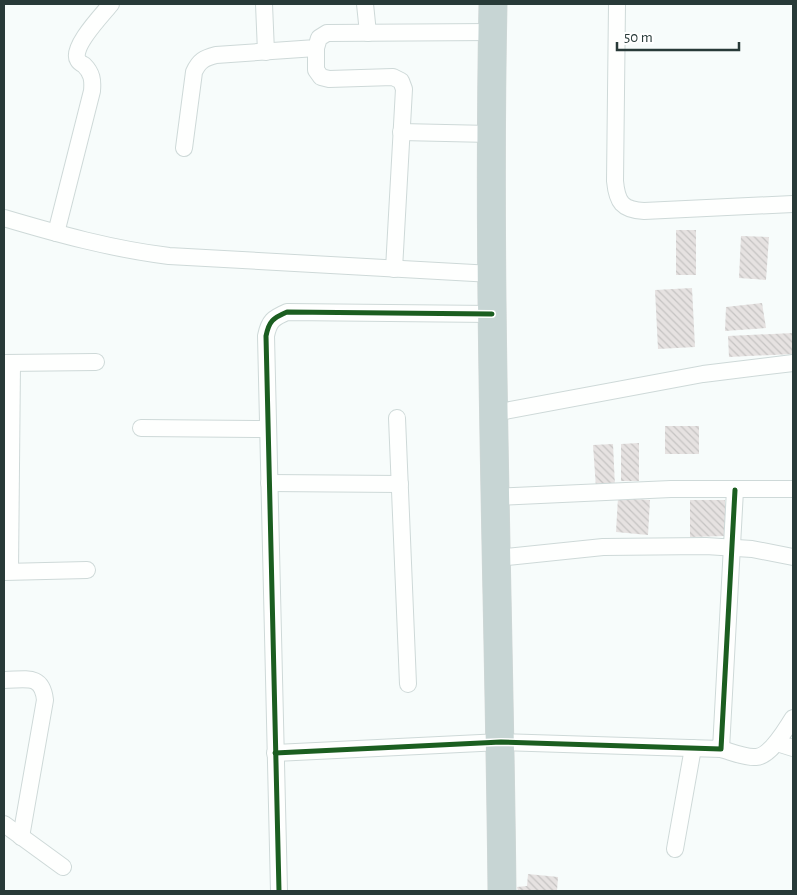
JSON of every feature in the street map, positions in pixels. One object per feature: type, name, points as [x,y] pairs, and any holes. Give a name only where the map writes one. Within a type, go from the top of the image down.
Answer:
[{"type":"highway","points":[[493,4],[490,134],[494,497],[501,742],[502,891]]},
{"type":"street","points":[[56,233],[92,91],[93,80],[90,73],[78,60],[76,54],[78,45],[112,4]]},
{"type":"street","points":[[264,4],[266,52]]},
{"type":"street","points":[[365,4],[368,33]]},
{"type":"street","points":[[617,4],[615,181],[616,193],[622,204],[630,210],[644,211],[793,204]]},
{"type":"street","points":[[394,269],[404,89],[401,81],[393,76],[320,77],[316,70],[316,48],[319,38],[327,33],[492,32]]},
{"type":"street","points":[[184,148],[194,72],[199,63],[205,58],[216,55],[316,48]]},
{"type":"street","points":[[401,132],[490,134]]},
{"type":"street","points":[[4,218],[128,251],[169,256],[492,274]]},
{"type":"street","points":[[279,891],[266,336],[268,325],[275,316],[287,312],[492,314]]},
{"type":"street","points":[[87,570],[7,571],[8,363],[96,362]]},
{"type":"street","points":[[494,413],[703,374],[793,362]]},
{"type":"street","points":[[397,418],[408,684]]},
{"type":"street","points":[[141,428],[268,429]]},
{"type":"street","points":[[269,483],[400,484]]},
{"type":"street","points":[[494,497],[671,489],[793,489]]},
{"type":"street","points":[[721,749],[735,490]]},
{"type":"street","points":[[497,558],[604,547],[706,546],[761,550],[793,557]]},
{"type":"street","points":[[4,680],[34,680],[40,683],[44,690],[45,700],[21,837]]},
{"type":"street","points":[[275,753],[501,742],[721,749],[758,758],[767,753],[777,743],[793,718]]},
{"type":"street","points":[[777,743],[793,748]]},
{"type":"street","points":[[675,849],[693,748]]},
{"type":"street","points":[[4,824],[63,867]]},
{"type":"building","points":[[676,230],[696,230],[696,275],[676,275]]},
{"type":"building","points":[[741,236],[769,237],[766,280],[739,278]]},
{"type":"building","points":[[692,288],[695,347],[658,349],[655,290]]},
{"type":"building","points":[[762,303],[766,328],[725,331],[726,307]]},
{"type":"building","points":[[793,333],[793,354],[729,357],[728,336]]},
{"type":"building","points":[[665,426],[699,426],[699,454],[665,454]]},
{"type":"building","points":[[639,443],[639,481],[621,481],[621,444]]},
{"type":"building","points":[[613,444],[615,487],[596,488],[593,445]]},
{"type":"building","points":[[618,498],[650,500],[648,535],[616,532]]},
{"type":"building","points":[[690,500],[725,500],[726,536],[690,537]]},
{"type":"building","points":[[528,874],[558,877],[557,891],[518,891],[517,887],[527,886]]},
{"type":"cycle path","points":[[279,891],[266,336],[270,323],[287,312],[492,314]]},
{"type":"cycle path","points":[[275,753],[501,742],[721,749],[735,490]]}]
